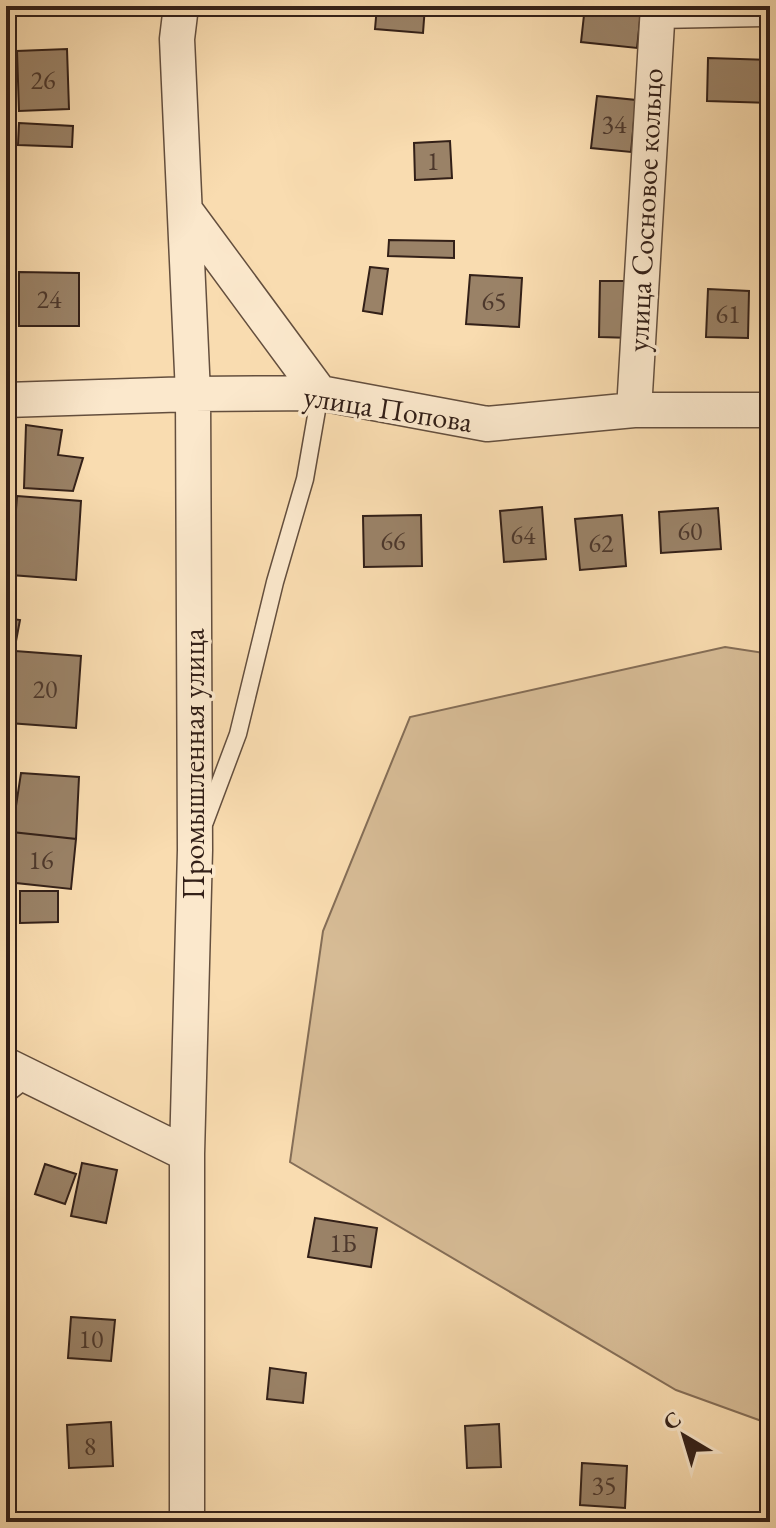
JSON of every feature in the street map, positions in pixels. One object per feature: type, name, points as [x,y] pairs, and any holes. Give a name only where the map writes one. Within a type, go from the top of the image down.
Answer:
[{"type":"street","name":"Промышленная улица","points":[[181,6],[177,39],[193,394],[195,850],[187,1154],[187,1522]]},
{"type":"street","name":"улица Сосновое кольцо","points":[[634,410],[658,9],[770,9]]},
{"type":"street","points":[[185,210],[320,393]]},
{"type":"street","name":"улица Попова","points":[[6,400],[320,393],[487,424],[634,410],[770,410]]},
{"type":"street","points":[[14,1079],[187,1154]]},
{"type":"lane","points":[[195,850],[238,734],[275,582],[305,479],[320,393]]},
{"type":"shaded area","points":[[725,647],[770,654],[770,1424],[676,1390],[290,1162],[323,931],[410,717]]},
{"type":"building","points":[[377,6],[425,6],[423,33],[375,29]]},
{"type":"building","points":[[585,6],[641,11],[637,48],[581,42]]},
{"type":"building","points":[[67,49],[69,109],[19,111],[17,51]]},
{"type":"building","points":[[708,58],[770,60],[770,103],[707,101]]},
{"type":"building","points":[[597,96],[636,100],[631,152],[591,148]]},
{"type":"building","points":[[19,123],[73,126],[72,147],[18,145]]},
{"type":"building","points":[[450,141],[452,178],[415,180],[414,143]]},
{"type":"building","points":[[389,240],[454,241],[454,258],[388,256]]},
{"type":"building","points":[[370,267],[388,269],[382,314],[363,311]]},
{"type":"building","points":[[19,272],[79,273],[79,326],[19,326]]},
{"type":"building","points":[[470,275],[522,278],[519,327],[466,324]]},
{"type":"building","points":[[600,281],[634,281],[633,338],[599,337]]},
{"type":"building","points":[[708,289],[749,291],[748,338],[706,337]]},
{"type":"building","points":[[26,425],[62,430],[58,455],[83,458],[73,491],[24,488]]},
{"type":"building","points":[[17,496],[81,501],[76,580],[11,575]]},
{"type":"building","points":[[542,507],[546,559],[504,562],[500,511]]},
{"type":"building","points":[[718,508],[721,549],[661,553],[659,512]]},
{"type":"building","points":[[421,515],[422,566],[364,567],[363,516]]},
{"type":"building","points":[[622,515],[626,566],[580,570],[575,519]]},
{"type":"building","points":[[6,618],[20,620],[16,641],[6,639]]},
{"type":"building","points":[[15,651],[81,656],[76,728],[9,723]]},
{"type":"building","points":[[21,773],[79,777],[76,839],[12,832]]},
{"type":"building","points":[[12,832],[76,839],[71,889],[7,882]]},
{"type":"building","points":[[20,891],[58,891],[58,922],[20,923]]},
{"type":"building","points":[[82,1163],[117,1170],[106,1223],[71,1216]]},
{"type":"building","points":[[45,1164],[76,1174],[65,1204],[35,1194]]},
{"type":"building","points":[[315,1218],[377,1228],[371,1267],[308,1257]]},
{"type":"building","points":[[71,1317],[115,1320],[111,1361],[68,1358]]},
{"type":"building","points":[[270,1368],[306,1373],[303,1403],[267,1399]]},
{"type":"building","points":[[111,1422],[113,1466],[69,1468],[67,1425]]},
{"type":"building","points":[[499,1424],[501,1467],[467,1468],[465,1426]]},
{"type":"building","points":[[582,1463],[627,1466],[625,1508],[580,1505]]}]
